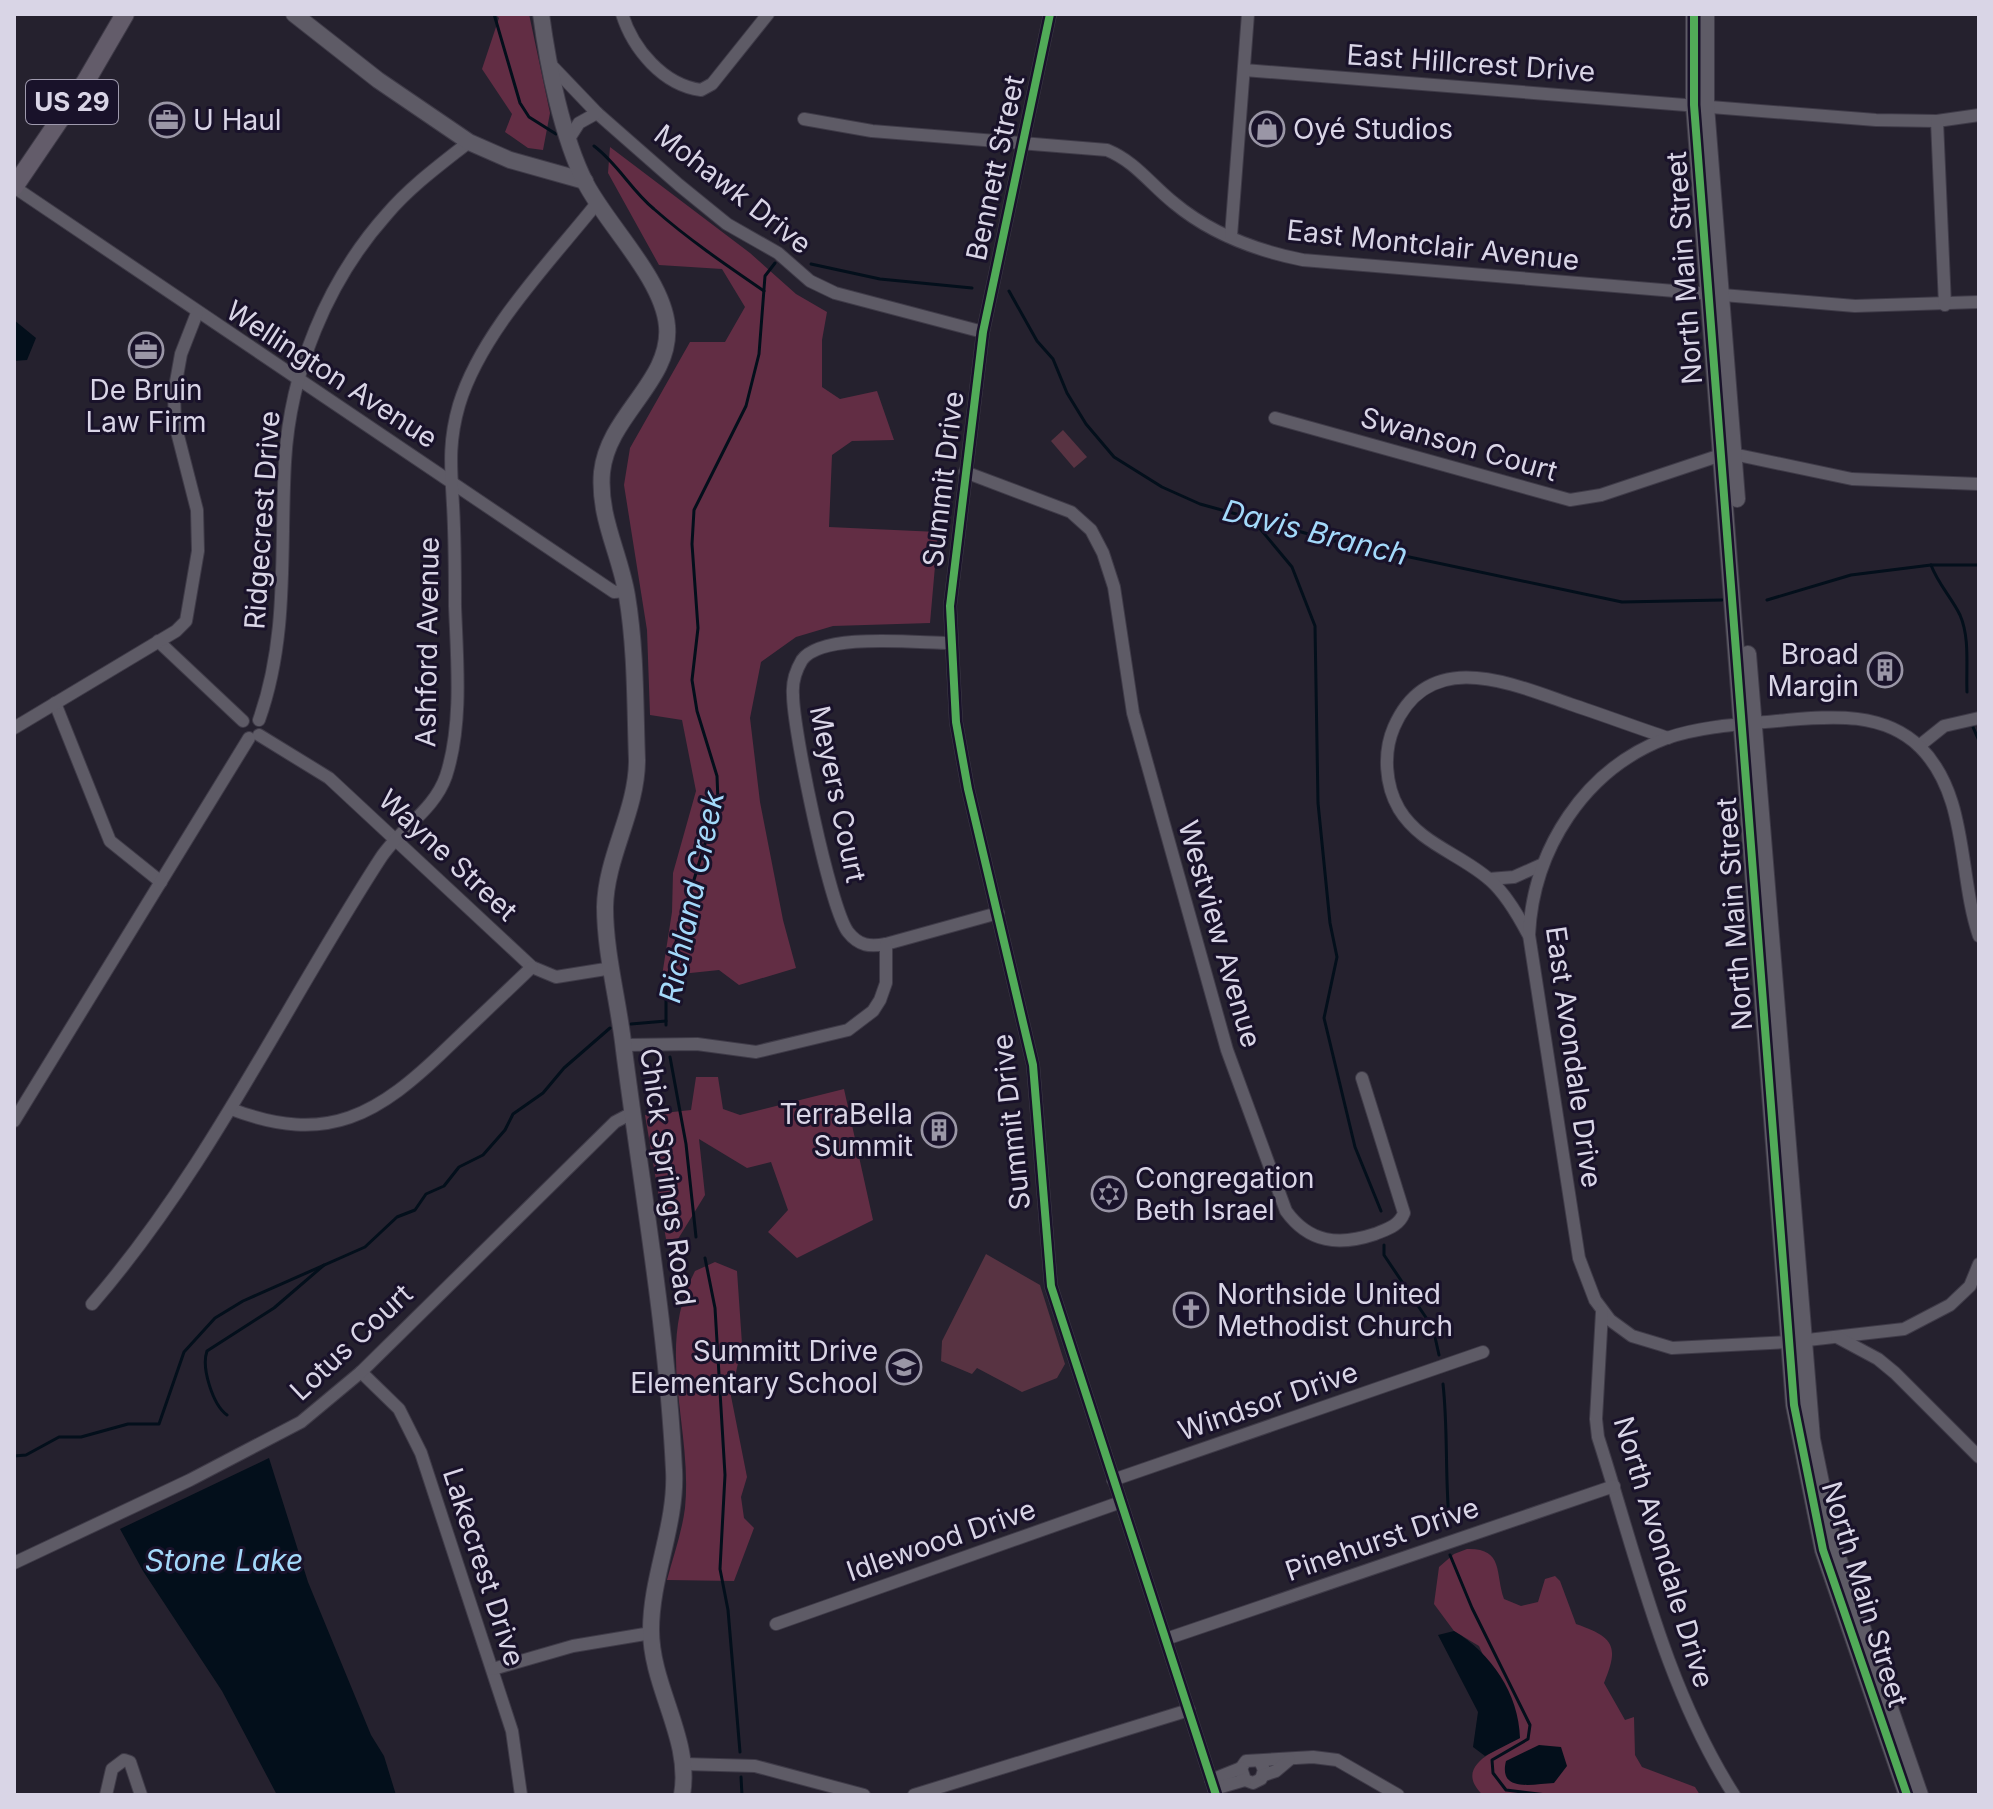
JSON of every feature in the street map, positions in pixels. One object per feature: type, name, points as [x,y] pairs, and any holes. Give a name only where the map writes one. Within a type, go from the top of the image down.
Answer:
[{"type":"main road","name":"US 29","points":[[14,187],[86,81],[125,14]]},
{"type":"street","points":[[294,14],[378,80],[469,142],[510,160],[585,181]]},
{"type":"street","points":[[541,14],[570,137],[585,181]]},
{"type":"street","points":[[622,14],[638,49],[673,82],[701,90],[712,84],[768,14]]},
{"type":"street","name":"Bennett Street","points":[[983,332],[1050,14]]},
{"type":"street","name":"North Main Street","points":[[1694,14],[1795,1341],[1818,1475],[1842,1588],[1907,1795]]},
{"type":"street","name":"North Main Street","points":[[1700,105],[1706,14]]},
{"type":"street","points":[[1231,236],[1246,16]]},
{"type":"street","name":"Mohawk Drive","points":[[552,66],[597,113],[727,224],[778,253],[810,281],[835,293],[983,332]]},
{"type":"street","name":"East Hillcrest Drive","points":[[1244,70],[1876,120],[1937,121],[1979,115]]},
{"type":"street","points":[[570,137],[579,123],[597,113]]},
{"type":"street","name":"East Montclair Avenue","points":[[804,119],[850,128],[1021,144],[1091,146],[1119,155],[1139,168],[1177,206],[1231,236],[1274,254],[1303,260],[1855,306],[1979,302]]},
{"type":"street","points":[[1937,121],[1945,305]]},
{"type":"street","name":"Ridgecrest Drive","points":[[259,720],[276,661],[282,610],[285,461],[299,381],[331,296],[359,249],[416,184],[469,142]]},
{"type":"street","name":"Chick Springs Road","points":[[585,181],[650,281],[667,323],[663,358],[612,435],[603,467],[602,505],[626,591],[632,637],[637,781],[605,906],[632,1113],[656,1258],[675,1474],[654,1588],[651,1633],[658,1678],[684,1764],[682,1795]]},
{"type":"street","name":"Wellington Avenue","points":[[14,187],[614,592],[626,591]]},
{"type":"street","name":"Ashford Avenue","points":[[92,1304],[124,1268],[231,1109],[395,839],[437,795],[450,757],[456,648],[450,480],[454,425],[466,386],[500,327],[597,203]]},
{"type":"street","points":[[14,728],[186,621],[197,566],[197,510],[175,424],[174,393],[181,354],[197,313]]},
{"type":"street","name":"Summit Drive","points":[[983,332],[950,606],[950,643],[962,761],[1033,1065],[1051,1286],[1214,1788]]},
{"type":"street","name":"Swanson Court","points":[[1275,418],[1406,452],[1531,492],[1570,500],[1601,495],[1727,454]]},
{"type":"street","points":[[1727,454],[1852,479],[1979,484]]},
{"type":"street","name":"Westview Avenue","points":[[965,472],[1071,512],[1097,540],[1114,587],[1133,713],[1227,1050],[1286,1211],[1299,1226],[1319,1239],[1356,1240],[1396,1225],[1404,1213],[1362,1078]]},
{"type":"street","points":[[158,641],[243,721]]},
{"type":"street","name":"Meyers Court","points":[[886,944],[870,947],[857,941],[841,919],[804,768],[794,683],[806,656],[826,645],[950,643]]},
{"type":"street","points":[[1529,935],[1489,879],[1417,831],[1394,799],[1387,763],[1393,728],[1407,707],[1425,689],[1449,678],[1491,679],[1668,738]]},
{"type":"street","points":[[55,703],[110,841],[161,882]]},
{"type":"street","points":[[14,1121],[161,882],[262,729],[259,720],[252,717],[243,721]]},
{"type":"street","name":"East Avondale Drive","points":[[1919,746],[1892,729],[1855,718],[1748,724],[1668,738],[1626,760],[1592,787],[1564,821],[1541,865],[1531,903],[1529,935],[1579,1258],[1602,1312],[1632,1336],[1672,1348],[1795,1341],[1904,1329],[1923,1322],[1950,1305],[1974,1284]]},
{"type":"street","points":[[1979,718],[1944,726],[1919,746],[1940,774],[1951,798],[1979,936]]},
{"type":"street","points":[[243,721],[241,731],[254,737]]},
{"type":"street","name":"Wayne Street","points":[[254,737],[319,771],[532,967]]},
{"type":"street","points":[[1489,879],[1514,877],[1541,865]]},
{"type":"street","points":[[624,1045],[697,1044],[756,1052],[848,1030],[873,1011],[880,1000],[886,983],[886,944],[998,913]]},
{"type":"street","points":[[231,1109],[259,1120],[295,1126],[330,1124],[361,1115],[396,1096],[532,967],[556,977],[612,968]]},
{"type":"street","points":[[14,1091],[24,1104]]},
{"type":"street","name":"Lotus Court","points":[[14,1563],[270,1440],[308,1416],[361,1372],[575,1159],[615,1122],[632,1113]]},
{"type":"street","points":[[1974,1284],[1979,1264]]},
{"type":"street","name":"North Avondale Drive","points":[[1602,1312],[1596,1419],[1614,1486],[1669,1661],[1692,1720],[1734,1795]]},
{"type":"street","points":[[1837,1337],[1878,1359],[1895,1373],[1979,1457]]},
{"type":"street","name":"Windsor Drive","points":[[1113,1480],[1483,1352]]},
{"type":"street","name":"Lakecrest Drive","points":[[361,1372],[391,1400],[413,1431],[446,1521],[512,1731],[521,1795]]},
{"type":"street","name":"Pinehurst Drive","points":[[1166,1639],[1614,1486]]},
{"type":"street","name":"Idlewood Drive","points":[[776,1624],[1121,1502]]},
{"type":"street","name":"North Main Street","points":[[1842,1588],[1920,1795]]},
{"type":"street","points":[[493,1669],[573,1646],[651,1633]]},
{"type":"street","points":[[914,1795],[944,1791],[1189,1710]]},
{"type":"street","points":[[1214,1788],[1243,1774],[1251,1759],[1313,1757],[1337,1760],[1398,1795]]},
{"type":"street","points":[[106,1795],[112,1769],[124,1760],[130,1762],[134,1770],[141,1795]]},
{"type":"street","points":[[1243,1774],[1253,1783],[1289,1760]]},
{"type":"street","points":[[1260,1761],[1264,1775]]},
{"type":"street","points":[[684,1764],[755,1766],[864,1795]]},
{"type":"shaded area","points":[[495,14],[529,14],[550,113],[543,150],[528,148],[505,132],[512,114],[482,69],[499,18]]},
{"type":"shaded area","points":[[610,147],[750,253],[796,294],[827,312],[822,340],[822,387],[840,399],[877,391],[894,440],[852,441],[832,455],[829,527],[938,532],[930,623],[833,626],[796,637],[761,662],[750,718],[760,802],[783,920],[796,968],[739,985],[719,970],[662,976],[672,912],[673,873],[696,791],[682,720],[650,715],[647,630],[624,485],[630,448],[690,342],[725,342],[745,307],[722,269],[659,265],[608,173]]},
{"type":"shaded area","points":[[1063,430],[1087,457],[1074,468],[1051,441]]},
{"type":"shaded area","points":[[696,1077],[718,1077],[723,1109],[740,1115],[844,1089],[873,1220],[797,1258],[768,1232],[788,1210],[771,1162],[747,1168],[699,1139],[705,1195],[678,1239],[666,1239],[645,1115],[691,1110]]},
{"type":"shaded area","points":[[986,1254],[1040,1285],[1065,1364],[1057,1378],[1022,1392],[977,1368],[972,1374],[941,1361],[942,1341]]},
{"type":"shaded area","points":[[715,1262],[737,1271],[742,1344],[731,1396],[747,1477],[741,1497],[744,1518],[754,1528],[734,1581],[667,1580],[685,1508],[677,1330],[683,1300],[695,1271]]},
{"type":"shaded area","points":[[1467,1549],[1479,1550],[1493,1558],[1504,1599],[1521,1606],[1538,1602],[1545,1579],[1555,1576],[1560,1581],[1576,1624],[1598,1633],[1610,1644],[1612,1660],[1604,1683],[1625,1720],[1634,1717],[1635,1755],[1642,1767],[1695,1787],[1700,1795],[1483,1795],[1472,1776],[1475,1767],[1490,1754],[1520,1738],[1479,1646],[1454,1631],[1434,1604],[1439,1567],[1454,1554]]},
{"type":"water","points":[[14,320],[36,338],[27,360],[14,361]]},
{"type":"water","name":"Stone Lake","points":[[269,1458],[308,1582],[371,1735],[384,1756],[396,1795],[277,1795],[222,1691],[143,1571],[120,1529]]},
{"type":"water","points":[[1454,1631],[1491,1663],[1508,1691],[1518,1722],[1520,1738],[1485,1756],[1473,1747],[1478,1712],[1438,1635]]},
{"type":"water","points":[[1539,1745],[1561,1747],[1567,1766],[1554,1783],[1527,1785],[1507,1778],[1506,1761]]},
{"type":"waterway","name":"Richland Creek","points":[[494,14],[520,103],[529,117],[556,134]]},
{"type":"waterway","name":"Richland Creek","points":[[594,146],[667,220],[764,291]]},
{"type":"waterway","name":"Richland Creek","points":[[666,1025],[666,985],[679,929],[718,801],[717,776],[697,711],[692,680],[698,628],[692,544],[694,510],[746,406],[759,354],[765,276],[775,263]]},
{"type":"waterway","name":"Davis Branch","points":[[811,264],[880,279],[972,288]]},
{"type":"waterway","name":"Davis Branch","points":[[1009,291],[1037,341],[1053,359],[1067,393],[1086,424],[1114,457],[1162,487],[1200,504],[1334,541],[1622,602],[1722,600]]},
{"type":"waterway","points":[[1252,519],[1292,567],[1315,626],[1318,803],[1330,923],[1337,957],[1324,1018],[1355,1147],[1381,1211]]},
{"type":"waterway","points":[[1931,565],[1963,624],[1967,692]]},
{"type":"waterway","name":"Davis Branch","points":[[1767,600],[1851,575],[1931,565],[1979,565]]},
{"type":"waterway","points":[[1973,727],[1979,741]]},
{"type":"waterway","points":[[631,1024],[666,1021]]},
{"type":"waterway","points":[[14,1456],[26,1455],[59,1437],[81,1437],[128,1424],[159,1424],[184,1352],[215,1318],[243,1301],[365,1247],[397,1217],[415,1210],[426,1194],[444,1186],[459,1167],[483,1155],[505,1130],[513,1114],[543,1093],[564,1068],[610,1028]]},
{"type":"waterway","name":"Richland Creek","points":[[670,1057],[686,1144],[696,1237]]},
{"type":"waterway","points":[[1384,1245],[1384,1255],[1433,1328],[1439,1355]]},
{"type":"waterway","name":"Richland Creek","points":[[705,1258],[715,1308],[725,1475],[720,1569],[728,1610],[740,1752]]},
{"type":"waterway","points":[[227,1415],[217,1403],[210,1386],[207,1351],[274,1308],[324,1265]]},
{"type":"waterway","points":[[1443,1384],[1449,1519]]},
{"type":"waterway","points":[[1450,1555],[1472,1608],[1530,1725],[1528,1739],[1492,1760],[1493,1773],[1506,1790],[1547,1795]]},
{"type":"waterway","name":"Richland Creek","points":[[741,1777],[742,1795]]},
{"type":"cycle path","points":[[1050,14],[983,332],[950,606],[956,722],[968,789],[1033,1065],[1051,1286],[1216,1795]]},
{"type":"cycle path","points":[[1694,14],[1694,105],[1794,1405],[1823,1550],[1907,1795]]},
{"type":"place","name":"U Haul","points":[[167,120]]},
{"type":"place","name":"Oyé Studios","points":[[1267,129]]},
{"type":"place","name":"De Bruin Law Firm","points":[[146,350]]},
{"type":"place","name":"Broad Margin","points":[[1885,670]]},
{"type":"place","name":"TerraBella Summit","points":[[939,1130]]},
{"type":"place","name":"Congregation Beth Israel","points":[[1109,1194]]},
{"type":"place","name":"Northside United Methodist Church","points":[[1191,1310]]},
{"type":"place","name":"Summitt Drive Elementary School","points":[[904,1367]]}]
